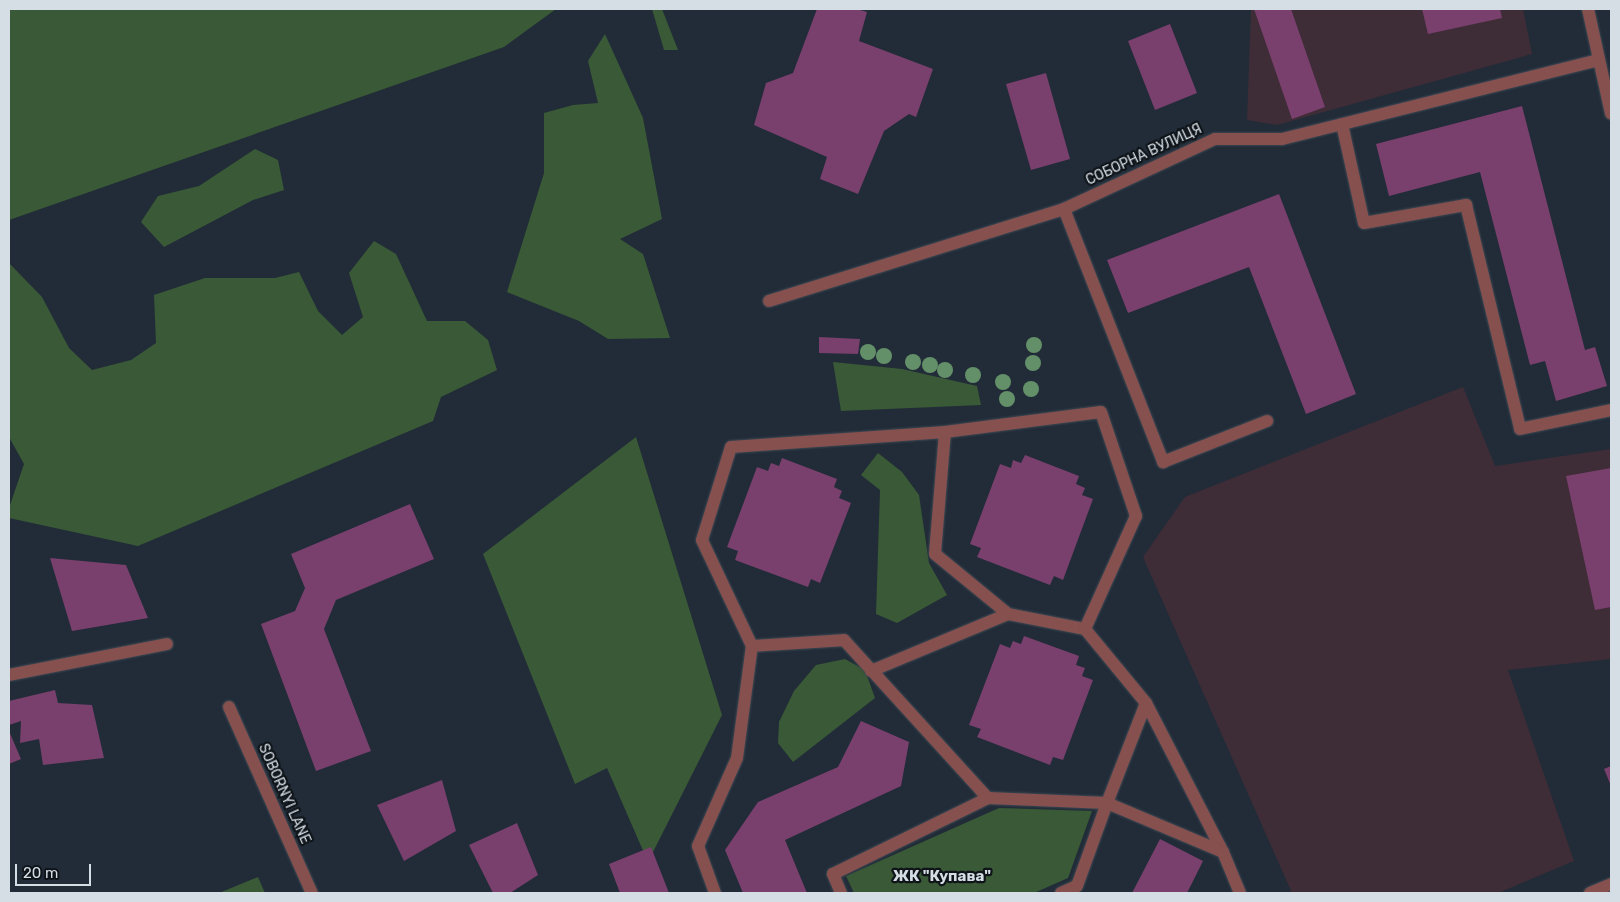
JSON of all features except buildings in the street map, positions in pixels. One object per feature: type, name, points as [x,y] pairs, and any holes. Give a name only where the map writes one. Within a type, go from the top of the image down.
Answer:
[{"type":"street","points":[[1588,9],[1611,114]]},
{"type":"street","name":"СОБОРНА ВУЛИЦЯ","points":[[769,301],[1064,209],[1215,139],[1282,139],[1598,60]]},
{"type":"street","points":[[1342,124],[1364,223],[1466,205],[1520,429],[1611,410]]},
{"type":"street","points":[[1064,209],[1163,462],[1268,421]]},
{"type":"street","points":[[715,893],[698,846],[737,758],[752,646],[702,540],[731,447],[945,432],[1101,412],[1136,516],[1084,629]]},
{"type":"street","points":[[945,432],[935,554],[1008,614],[1084,629],[1146,703],[1223,852],[1240,893]]},
{"type":"street","points":[[871,671],[1008,614]]},
{"type":"street","points":[[752,646],[844,640],[988,798]]},
{"type":"street","points":[[9,675],[167,644]]},
{"type":"street","points":[[1061,893],[1076,886],[1146,703]]},
{"type":"street","name":"SOBORNYI LANE","points":[[228,707],[312,893]]},
{"type":"street","points":[[841,893],[833,874],[988,798],[1107,803],[1223,852]]},
{"type":"street","points":[[1590,893],[1611,884]]},
{"type":"shaded area","points":[[1251,9],[1523,9],[1532,54],[1277,125],[1247,120]]},
{"type":"shaded area","points":[[1463,387],[1495,466],[1611,449],[1611,659],[1508,670],[1574,861],[1498,893],[1292,893],[1143,557],[1185,497]]},
{"type":"green space","points":[[9,9],[556,9],[504,47],[9,220]]},
{"type":"green space","points":[[652,9],[662,9],[678,50],[664,50]]},
{"type":"green space","points":[[605,34],[643,118],[662,219],[620,239],[643,254],[670,338],[608,339],[579,321],[507,292],[544,173],[544,113],[573,105],[598,103],[588,61]]},
{"type":"green space","points":[[255,149],[278,160],[284,190],[253,200],[164,247],[141,222],[158,196],[199,186]]},
{"type":"green space","points":[[374,241],[396,254],[427,321],[465,321],[488,340],[497,370],[441,397],[433,421],[138,546],[9,518],[9,508],[24,464],[9,437],[9,263],[42,297],[69,348],[92,370],[131,360],[156,343],[154,295],[205,278],[275,278],[299,272],[318,311],[342,335],[363,317],[349,273]]},
{"type":"green space","points":[[833,362],[902,369],[977,386],[981,405],[841,411]]},
{"type":"green space","points":[[636,437],[722,715],[648,862],[607,768],[575,784],[483,554]]},
{"type":"green space","points":[[878,453],[902,472],[919,495],[929,563],[947,595],[897,623],[876,614],[880,490],[861,475]]},
{"type":"green space","points":[[845,659],[865,670],[875,698],[793,762],[778,743],[779,722],[794,691],[816,665]]},
{"type":"green space","points":[[999,808],[1092,811],[1068,878],[1034,893],[854,893],[846,876]]},
{"type":"green space","points":[[258,877],[265,893],[219,893]]},
{"type":"district","name":"ЖК \"Купава\"","points":[[942,877]]}]
